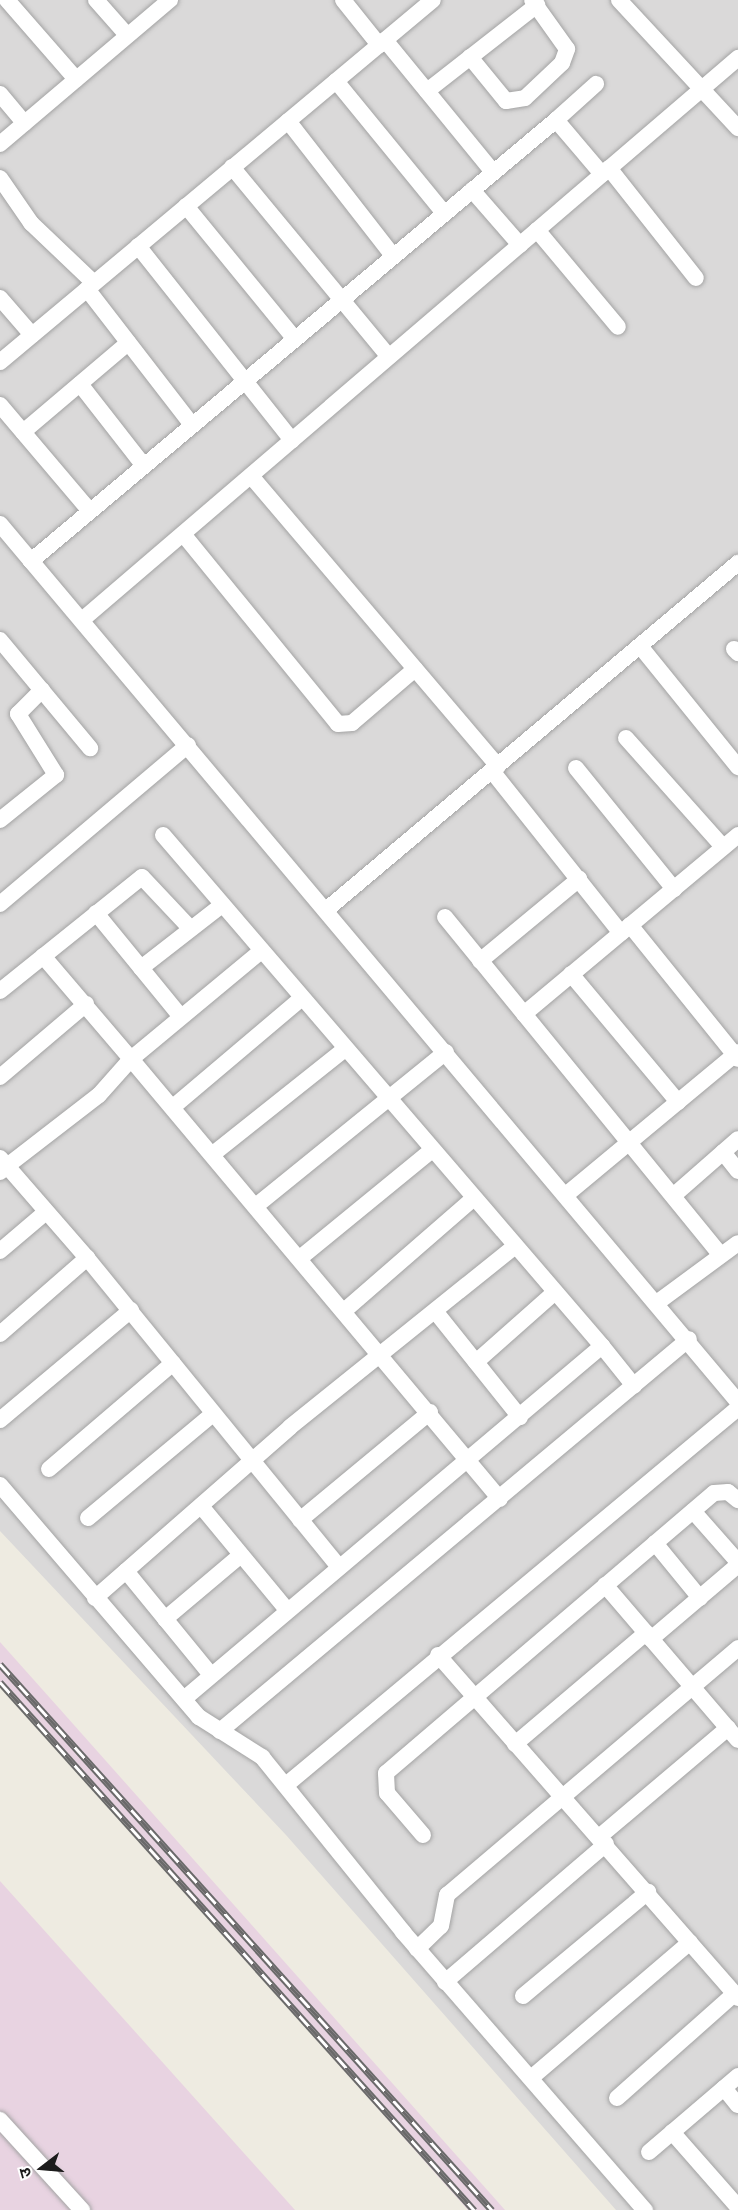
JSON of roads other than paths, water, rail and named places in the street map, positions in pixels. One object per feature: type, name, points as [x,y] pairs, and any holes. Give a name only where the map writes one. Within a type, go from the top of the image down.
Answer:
[{"type":"street","points":[[7,0],[76,79]]},
{"type":"street","points":[[96,0],[127,35]]},
{"type":"street","points":[[0,144],[170,0]]},
{"type":"street","points":[[343,0],[427,91],[494,172]]},
{"type":"street","points":[[0,362],[433,0]]},
{"type":"street","points":[[619,0],[738,128]]},
{"type":"street","points":[[427,91],[535,2],[563,39],[567,57],[525,98],[506,101],[470,57]]},
{"type":"street","points":[[82,620],[738,58]]},
{"type":"street","points":[[336,81],[444,213]]},
{"type":"street","points":[[31,561],[596,84]]},
{"type":"street","points":[[0,94],[24,123]]},
{"type":"street","points":[[556,120],[605,171],[696,278]]},
{"type":"street","points":[[288,121],[393,256]]},
{"type":"street","points":[[232,167],[389,357]]},
{"type":"street","points":[[0,178],[30,223],[90,286],[129,343],[192,425]]},
{"type":"street","points":[[472,190],[520,245]]},
{"type":"street","points":[[186,206],[295,339]]},
{"type":"street","points":[[537,230],[618,327]]},
{"type":"street","points":[[138,246],[292,440]]},
{"type":"street","points":[[0,298],[32,335]]},
{"type":"street","points":[[23,432],[129,343]]},
{"type":"street","points":[[80,384],[144,466]]},
{"type":"street","points":[[0,405],[90,511]]},
{"type":"street","points":[[250,476],[415,669],[495,768],[579,879],[737,1056],[567,1194]]},
{"type":"street","points":[[0,524],[658,1302],[738,1402]]},
{"type":"street","points":[[183,534],[339,724],[352,723],[415,669]]},
{"type":"street","points":[[327,910],[738,563]]},
{"type":"street","points":[[1,643],[90,748]]},
{"type":"street","points":[[640,646],[738,767]]},
{"type":"street","points":[[0,820],[56,775],[18,714],[42,690]]},
{"type":"street","points":[[626,738],[723,847]]},
{"type":"street","points":[[1,901],[188,746]]},
{"type":"street","points":[[576,768],[674,889]]},
{"type":"street","points":[[163,835],[634,1386]]},
{"type":"street","points":[[524,1014],[738,835]]},
{"type":"street","points":[[0,991],[96,913],[146,878],[191,929]]},
{"type":"street","points":[[480,961],[579,879]]},
{"type":"street","points":[[141,968],[222,905]]},
{"type":"street","points":[[96,913],[181,1017]]},
{"type":"street","points":[[445,918],[721,1255]]},
{"type":"street","points":[[261,951],[132,1059],[99,1095],[2,1165],[87,1258],[339,1567]]},
{"type":"street","points":[[43,956],[257,1205],[500,1499]]},
{"type":"street","points":[[571,974],[678,1102]]},
{"type":"street","points":[[173,1107],[301,999]]},
{"type":"street","points":[[0,1077],[86,1004]]},
{"type":"street","points":[[213,1154],[345,1049]]},
{"type":"street","points":[[257,1205],[446,1052]]},
{"type":"street","points":[[672,1196],[738,1139]]},
{"type":"street","points":[[300,1258],[432,1150]]},
{"type":"street","points":[[723,1152],[738,1171]]},
{"type":"street","points":[[344,1311],[473,1199]]},
{"type":"street","points":[[0,1251],[46,1212]]},
{"type":"street","points":[[658,1302],[738,1243]]},
{"type":"street","points":[[95,1598],[252,1462],[514,1246]]},
{"type":"street","points":[[0,1334],[87,1258]]},
{"type":"street","points":[[476,1362],[554,1293]]},
{"type":"street","points":[[0,1420],[131,1311]]},
{"type":"street","points":[[435,1311],[520,1417]]},
{"type":"street","points":[[220,1731],[689,1339]]},
{"type":"street","points":[[184,1699],[602,1346]]},
{"type":"street","points":[[49,1469],[173,1363]]},
{"type":"street","points":[[286,1785],[438,1655],[738,1408]]},
{"type":"street","points":[[300,1520],[430,1412]]},
{"type":"street","points":[[88,1518],[213,1414]]},
{"type":"street","points":[[0,1485],[184,1699],[220,1731],[257,1752],[417,1949],[645,2210]]},
{"type":"street","points":[[423,1835],[383,1781],[473,1697],[693,1511],[722,1491],[738,1500]]},
{"type":"street","points":[[201,1506],[287,1610]]},
{"type":"street","points":[[515,1744],[648,1636],[700,1598],[738,1564],[693,1511]]},
{"type":"street","points":[[655,1543],[700,1598]]},
{"type":"street","points":[[165,1619],[241,1555]]},
{"type":"street","points":[[126,1571],[211,1675]]},
{"type":"street","points":[[446,1982],[602,1840],[735,1734],[605,1585]]},
{"type":"street","points":[[417,1949],[441,1926],[447,1896],[738,1648]]},
{"type":"street","points":[[438,1655],[648,1892],[736,1996],[617,2098]]},
{"type":"street","points":[[523,1996],[648,1892]]},
{"type":"street","points":[[531,2078],[690,1942]]},
{"type":"street","points":[[649,2152],[738,2076]]},
{"type":"street","points":[[723,2088],[738,2105]]},
{"type":"street","points":[[0,2120],[82,2210]]},
{"type":"street","points":[[672,2132],[738,2207]]},
{"type":"railway","points":[[0,1664],[492,2210]]},
{"type":"railway","points":[[0,1682],[474,2210]]}]
